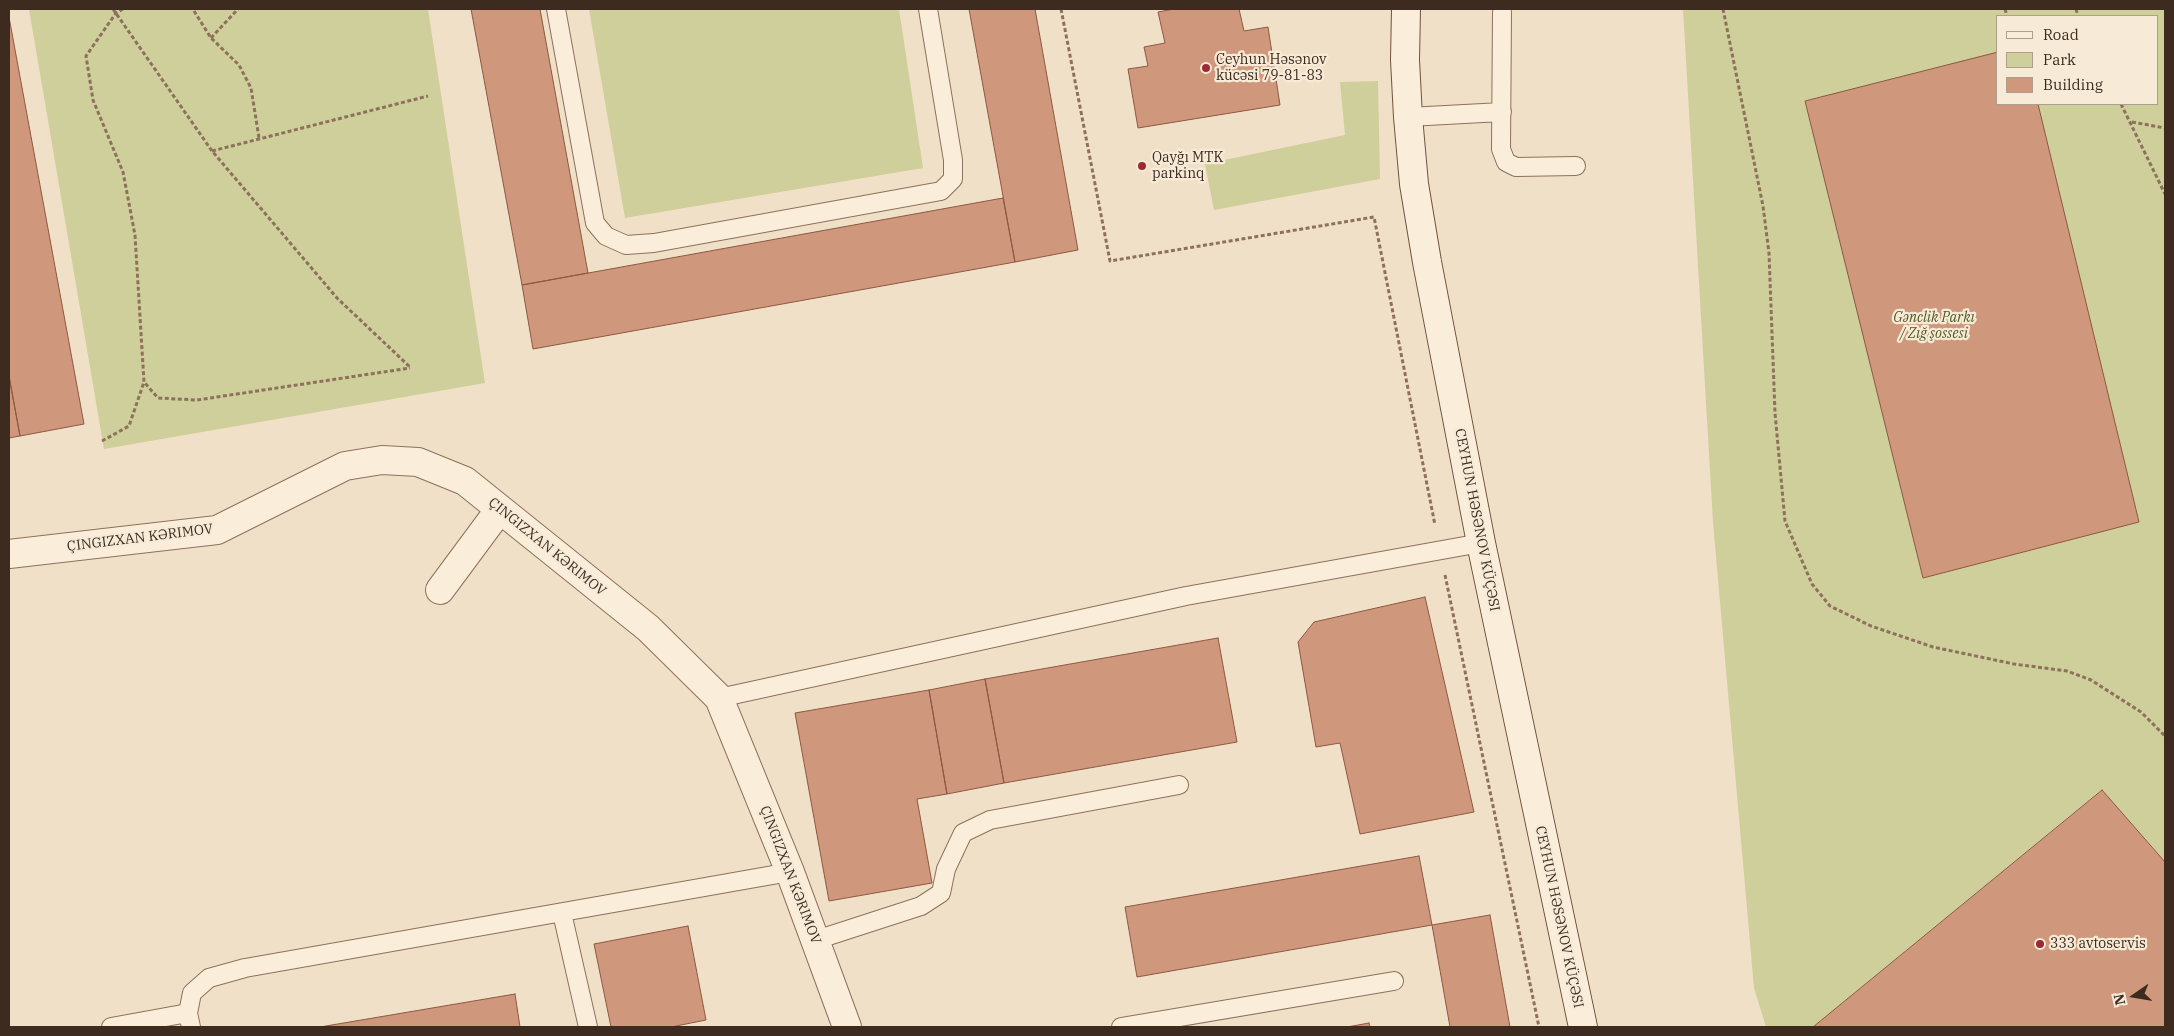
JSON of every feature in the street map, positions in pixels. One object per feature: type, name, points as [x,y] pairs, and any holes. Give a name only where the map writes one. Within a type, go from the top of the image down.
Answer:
[{"type":"street","name":"CEYHUN HƏSƏNOV KÜÇƏSI","points":[[1406,9],[1405,60],[1408,117],[1414,184],[1427,262],[1481,543],[1583,1027]]},
{"type":"street","name":"ÇINGIZXAN KƏRIMOV","points":[[9,554],[217,530],[345,466],[382,460],[418,462],[465,481],[648,628],[719,698],[790,872],[847,1027]]},
{"type":"street","points":[[440,590],[500,509]]},
{"type":"lane","points":[[556,9],[595,223],[606,236],[626,245],[654,243],[941,191],[953,179],[953,160],[928,9]]},
{"type":"lane","points":[[1502,12],[1501,149],[1506,162],[1516,167],[1576,166]]},
{"type":"lane","points":[[1408,117],[1502,112]]},
{"type":"lane","points":[[719,698],[1186,596],[1481,543]]},
{"type":"lane","points":[[816,940],[921,906],[940,893],[946,869],[963,833],[990,820],[1179,785]]},
{"type":"lane","points":[[111,1027],[190,1020],[192,993],[209,978],[246,968],[790,872]]},
{"type":"lane","points":[[562,913],[588,1027]]},
{"type":"lane","points":[[1121,1027],[1394,981]]},
{"type":"path","points":[[112,9],[212,151],[336,298],[410,368],[197,400],[158,398],[144,382]]},
{"type":"path","points":[[102,441],[129,426],[144,382],[135,235],[122,172],[93,100],[86,56],[116,13],[123,9]]},
{"type":"path","points":[[211,38],[238,9]]},
{"type":"path","points":[[1061,9],[1110,261],[1374,218],[1440,551],[1539,1027]]},
{"type":"path","points":[[1723,9],[1763,206],[1769,253],[1775,413],[1785,521],[1812,584],[1830,606],[1872,626],[1933,647],[2014,664],[2067,671],[2092,680],[2140,712],[2165,736]]},
{"type":"path","points":[[194,11],[211,38],[239,65],[251,88],[259,138]]},
{"type":"path","points":[[212,151],[428,96]]},
{"type":"path","points":[[2122,105],[2132,122],[2165,194]]},
{"type":"path","points":[[2132,122],[2165,128]]},
{"type":"green space","points":[[29,9],[428,9],[485,383],[104,449]]},
{"type":"green space","points":[[589,9],[899,9],[923,168],[625,218]]},
{"type":"green space","name":"Gənclik Parkı / Zığ şossesi","points":[[1683,9],[2165,9],[2165,862],[2101,790],[1813,1027],[1766,1027],[1754,988],[1713,522]]},
{"type":"green space","points":[[1378,81],[1380,179],[1214,210],[1205,164],[1345,135],[1340,82]]},
{"type":"building","points":[[471,9],[540,9],[588,273],[522,285]]},
{"type":"building","points":[[969,9],[1035,9],[1078,250],[1015,262]]},
{"type":"building","name":"Ceyhun Həsənov kücəsi 79-81-83","points":[[1174,9],[1239,9],[1244,31],[1268,27],[1280,105],[1138,128],[1128,69],[1148,66],[1144,47],[1165,43],[1158,12]]},
{"type":"building","points":[[9,17],[84,424],[20,436],[9,376]]},
{"type":"building","points":[[1996,53],[1996,105],[2038,105],[2139,522],[1923,578],[1805,101]]},
{"type":"building","points":[[1003,198],[1015,262],[533,349],[522,285]]},
{"type":"building","points":[[9,376],[20,436],[9,438]]},
{"type":"building","points":[[1425,597],[1474,812],[1360,834],[1340,743],[1316,747],[1298,642],[1314,622]]},
{"type":"building","points":[[1218,638],[1237,742],[1004,783],[985,679]]},
{"type":"building","points":[[985,679],[1004,783],[947,794],[929,690]]},
{"type":"building","points":[[929,690],[947,794],[917,799],[932,883],[829,901],[795,713]]},
{"type":"building","name":"333 avtoservis","points":[[2102,790],[2165,862],[2165,1027],[1813,1027]]},
{"type":"building","points":[[1419,856],[1432,925],[1137,977],[1125,907]]},
{"type":"building","points":[[1490,915],[1510,1027],[1450,1027],[1432,925]]},
{"type":"building","points":[[688,926],[706,1020],[671,1027],[611,1027],[594,944]]},
{"type":"building","points":[[515,994],[520,1027],[320,1027]]},
{"type":"building","points":[[1369,1023],[1370,1027],[1347,1027]]},
{"type":"place","name":"Ceyhun Həsənov kücəsi 79-81-83","points":[[1206,68]]},
{"type":"place","name":"Qayğı MTK parkinq","points":[[1142,166]]},
{"type":"place","name":"333 avtoservis","points":[[2040,944]]}]
